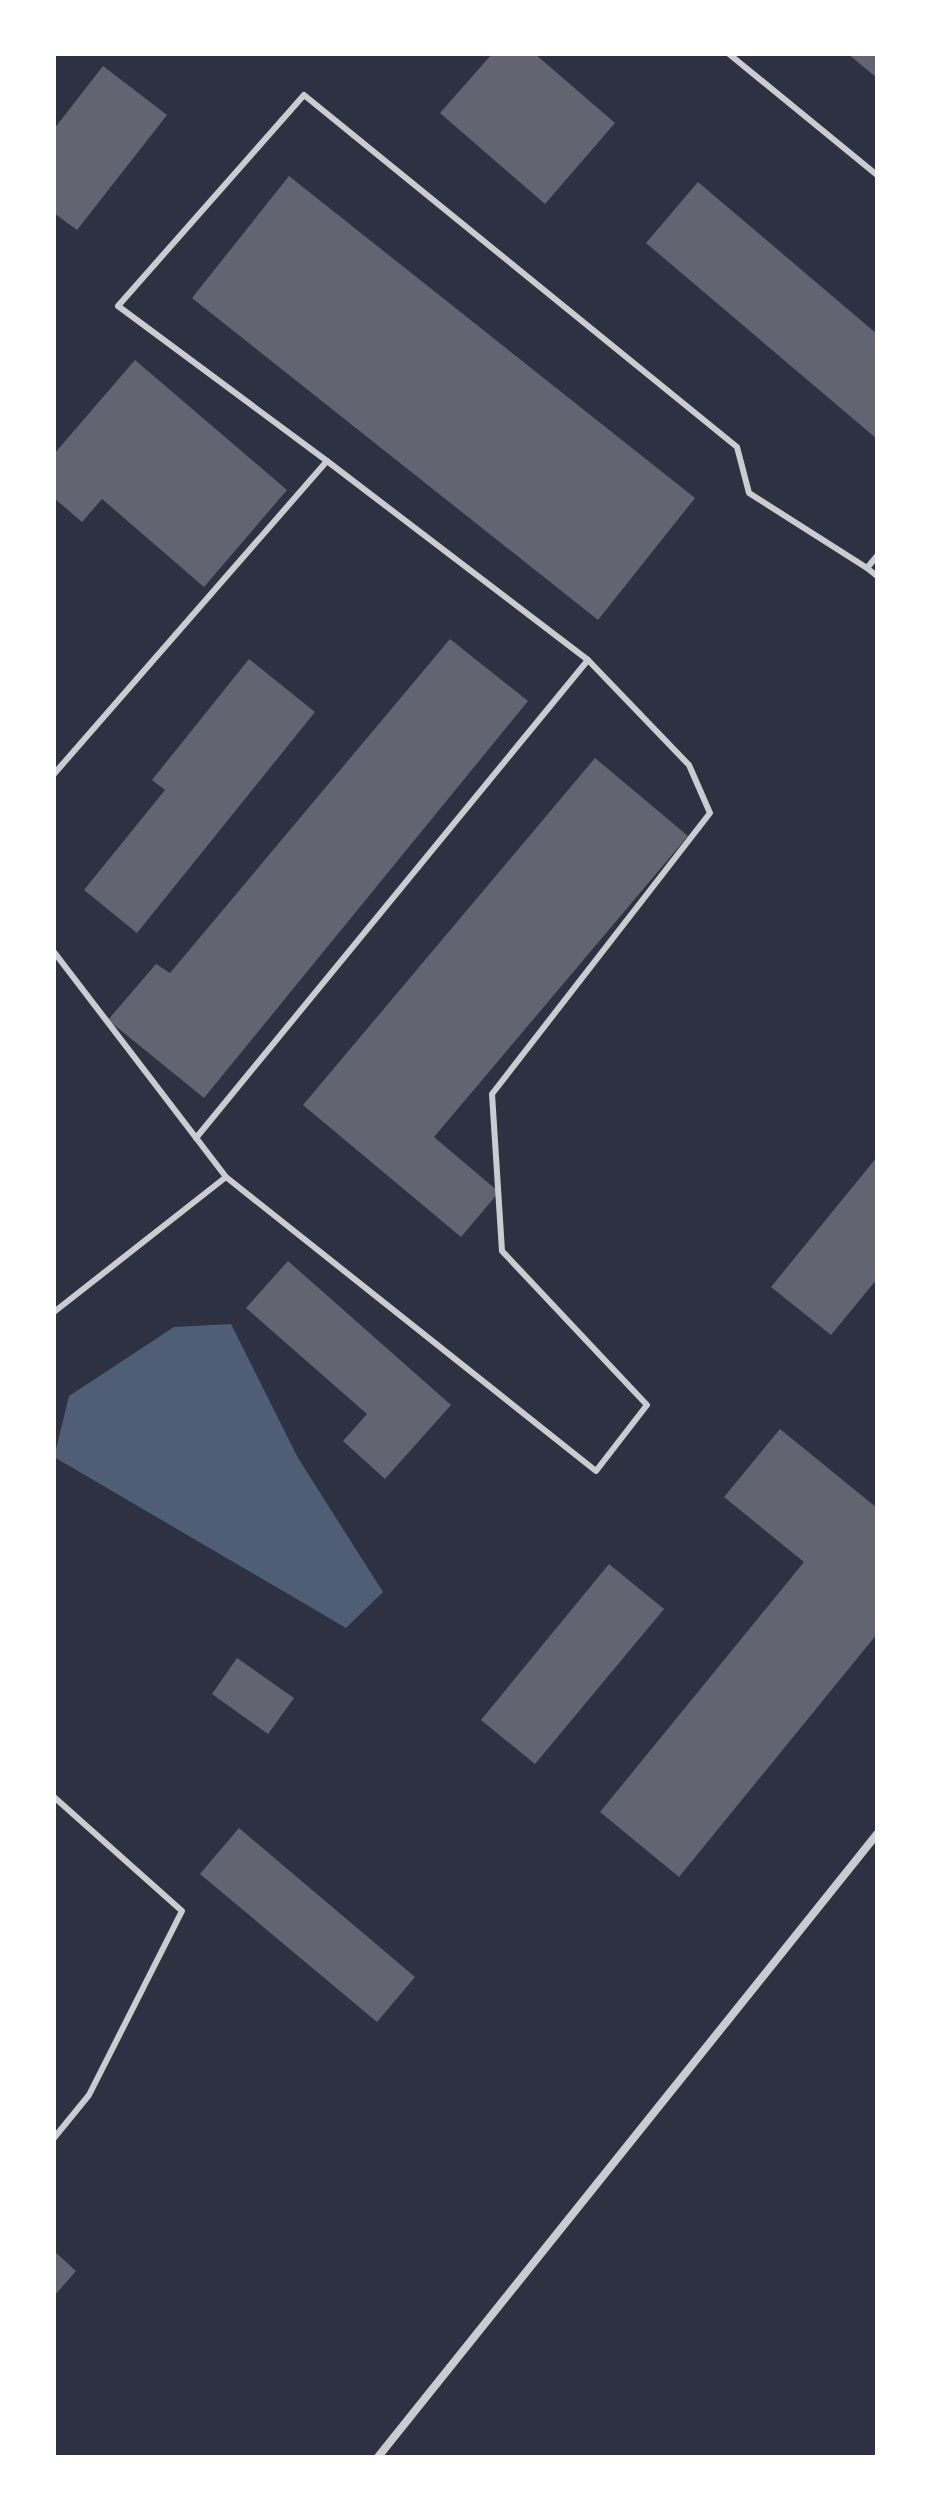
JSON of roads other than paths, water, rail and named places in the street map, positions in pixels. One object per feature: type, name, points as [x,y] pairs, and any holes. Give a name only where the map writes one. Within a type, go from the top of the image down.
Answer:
[{"type":"street","points":[[378,2457],[877,1834]]},
{"type":"lane","points":[[729,54],[877,175]]},
{"type":"lane","points":[[54,952],[226,1177],[596,1471],[647,1405],[502,1251],[492,1094],[710,813],[689,765],[588,660],[118,306],[304,95],[737,447],[749,493],[877,576]]},
{"type":"lane","points":[[54,774],[327,461]]},
{"type":"lane","points":[[867,568],[877,556]]},
{"type":"lane","points":[[196,1138],[588,660]]},
{"type":"lane","points":[[54,1312],[226,1177]]},
{"type":"lane","points":[[54,1797],[182,1911],[89,2095],[54,2138]]},
{"type":"water","points":[[231,1324],[298,1458],[383,1592],[346,1628],[54,1457],[69,1396],[174,1327]]}]
